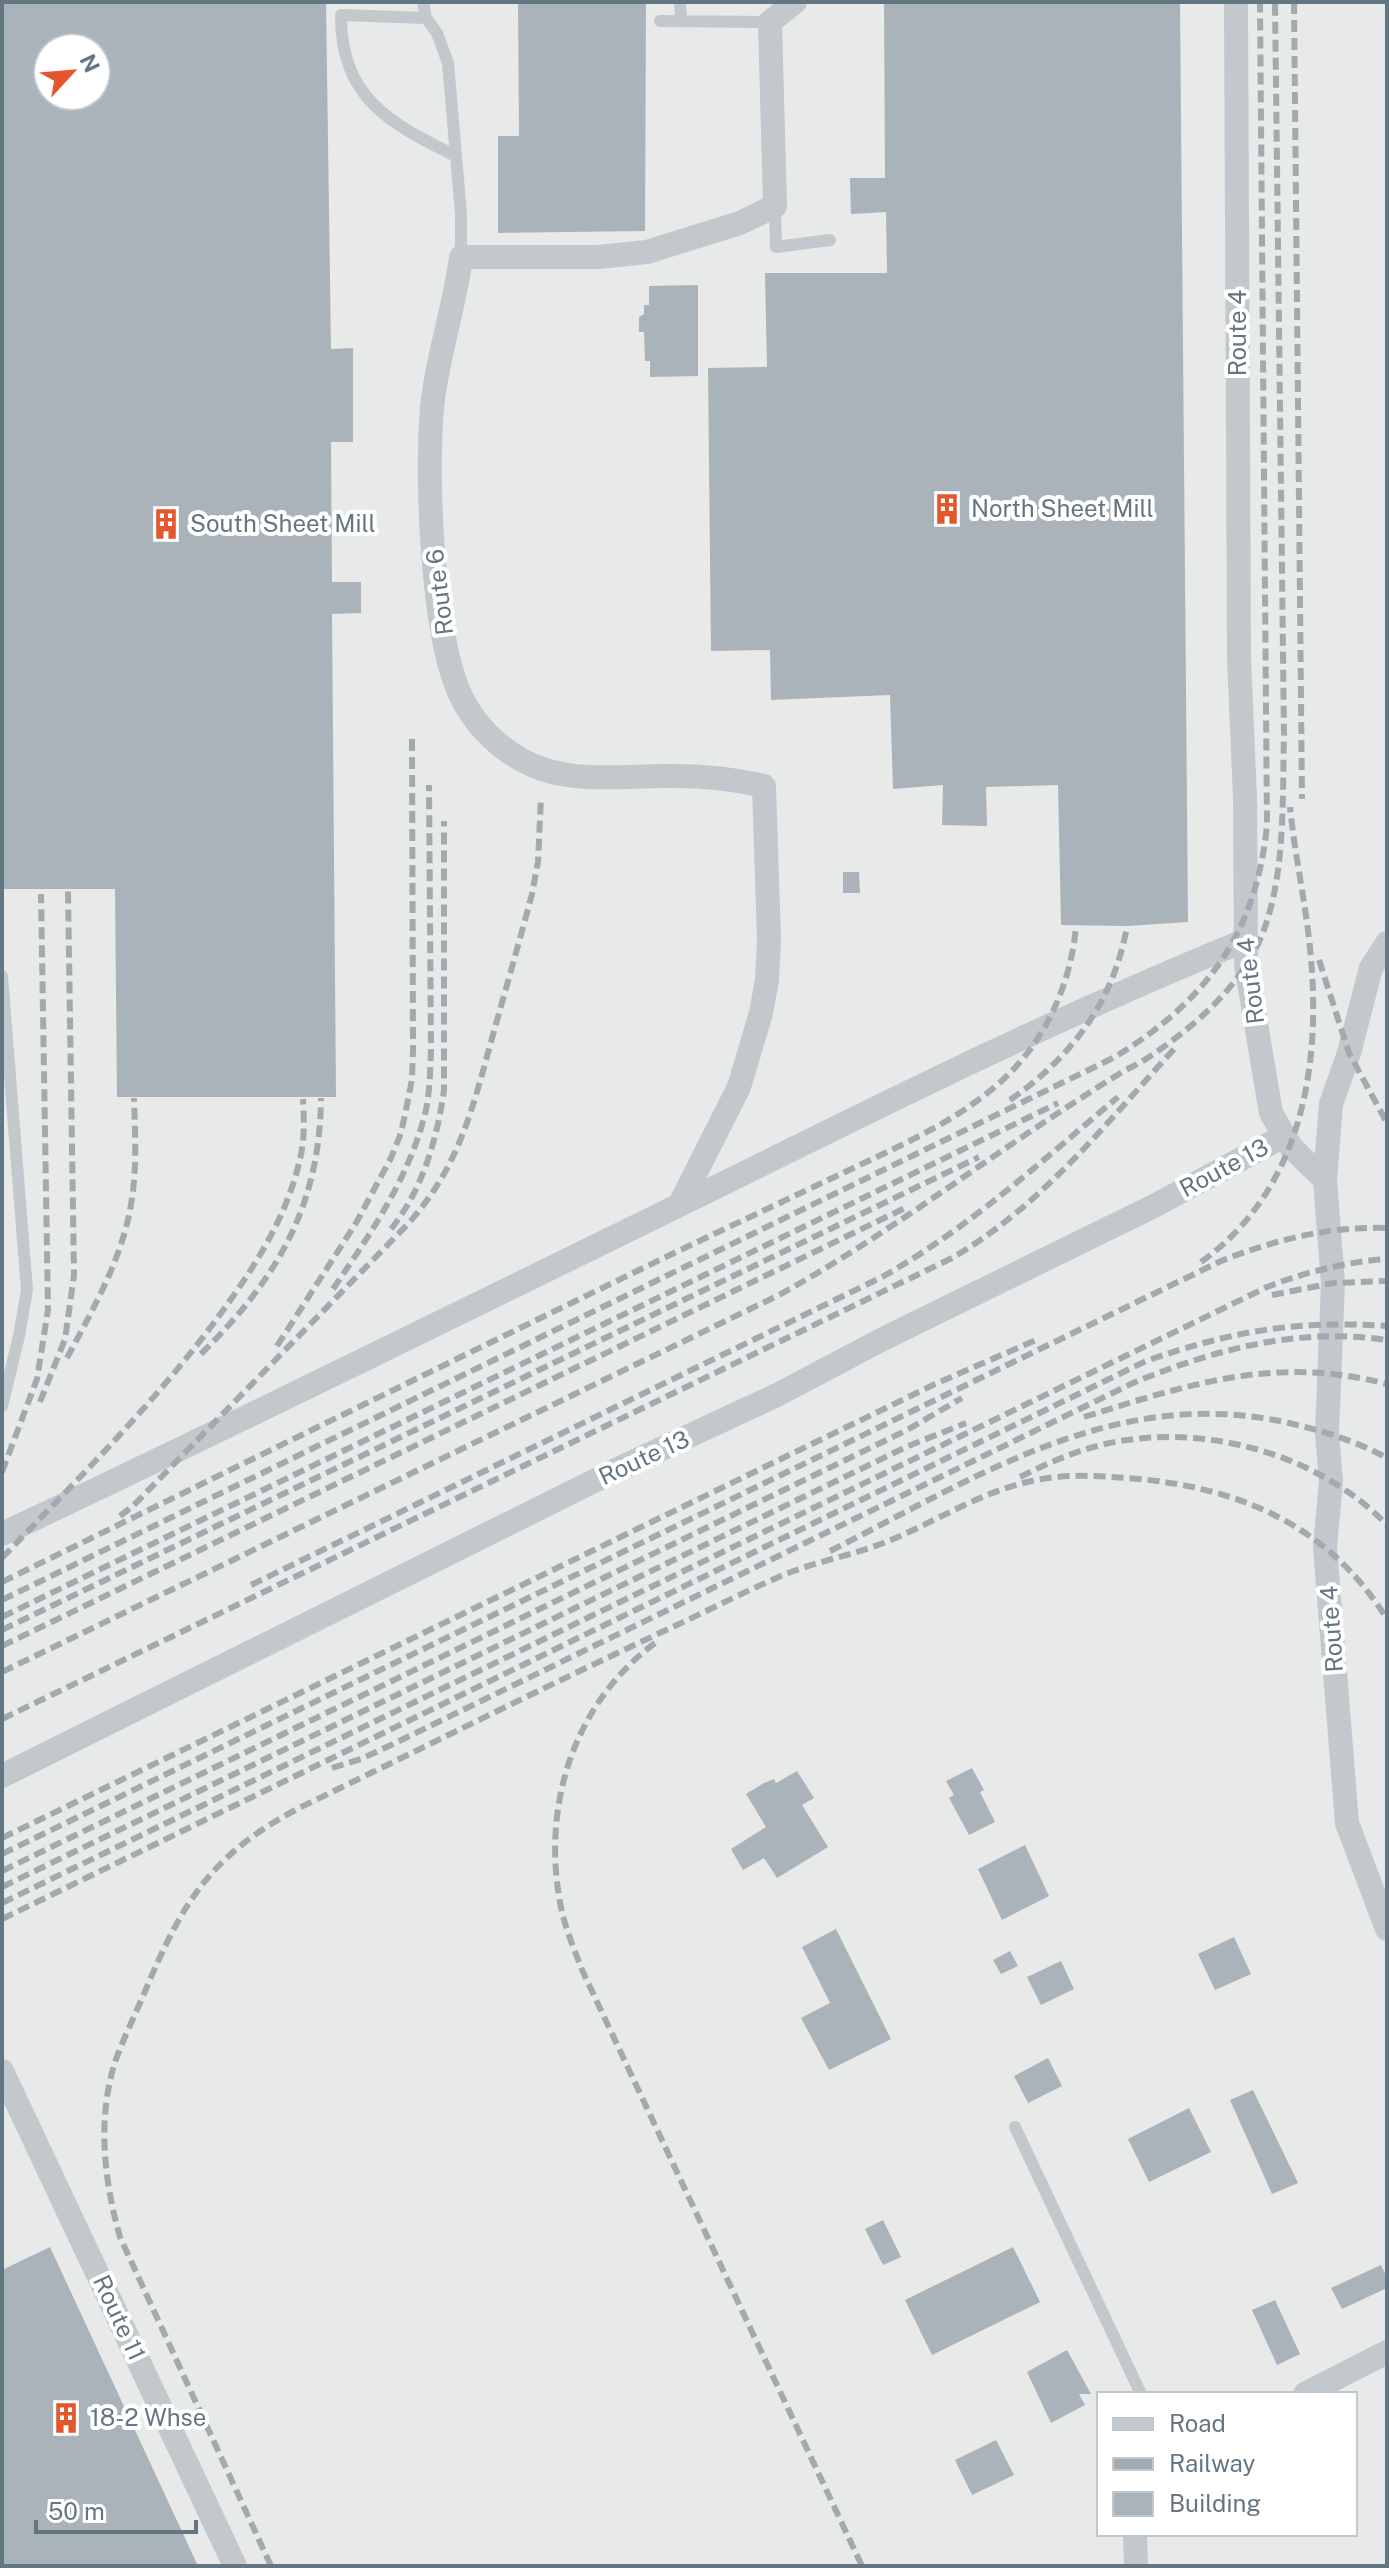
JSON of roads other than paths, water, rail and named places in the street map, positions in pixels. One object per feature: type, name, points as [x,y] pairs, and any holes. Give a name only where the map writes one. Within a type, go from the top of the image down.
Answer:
[{"type":"street","points":[[461,257],[598,257],[647,252],[740,223],[775,206],[770,22],[795,2]]},
{"type":"street","name":"Route 4","points":[[1236,2],[1239,643],[1245,798],[1246,964],[1271,1113],[1291,1147],[1325,1180],[1333,1283],[1327,1433],[1331,1481],[1325,1547],[1347,1823],[1387,1929]]},
{"type":"street","name":"Route 6","points":[[461,257],[433,401],[430,498],[444,640],[463,701],[476,723],[499,744],[537,768],[558,774],[580,777],[677,776],[743,781],[764,786],[769,941],[761,1013],[739,1087],[680,1204]]},
{"type":"street","points":[[2,1534],[221,1430],[1032,1032],[1246,940]]},
{"type":"street","points":[[1325,1180],[1331,1104],[1349,1053],[1371,968],[1387,943]]},
{"type":"street","name":"Route 13","points":[[2,1776],[616,1470],[777,1395],[883,1339],[1154,1206],[1284,1136]]},
{"type":"street","name":"Route 11","points":[[2,2071],[235,2566]]},
{"type":"street","points":[[1309,2392],[1387,2352]]},
{"type":"street","points":[[1135,2536],[1136,2566]]},
{"type":"lane","points":[[423,2],[426,18],[437,33],[448,63],[461,214],[461,257]]},
{"type":"lane","points":[[680,2],[681,21]]},
{"type":"lane","points":[[426,18],[341,15],[341,39],[354,80],[370,102],[386,118],[456,156]]},
{"type":"lane","points":[[660,21],[770,22]]},
{"type":"lane","points":[[775,206],[776,247],[830,240]]},
{"type":"lane","points":[[2,976],[27,1290],[2,1406]]},
{"type":"lane","points":[[2,1080],[9,1066]]},
{"type":"lane","points":[[1015,2127],[1140,2392]]},
{"type":"railway","points":[[2,1600],[1115,1057],[1176,1012],[1201,987],[1238,931],[1252,899],[1267,825],[1260,2]]},
{"type":"railway","points":[[2,1672],[779,1295],[874,1237],[1107,1081],[1161,1049],[1206,1013],[1232,985],[1253,954],[1264,930],[1277,875],[1282,818],[1284,734],[1275,2]]},
{"type":"railway","points":[[1294,2],[1302,799]]},
{"type":"railway","points":[[277,1346],[356,1223],[401,1133],[412,1079],[413,1050],[412,736]]},
{"type":"railway","points":[[333,1289],[397,1186],[417,1141],[426,1110],[431,1050],[429,785]]},
{"type":"railway","points":[[120,1516],[407,1225],[440,1180],[453,1157],[471,1110],[532,894],[538,862],[541,797]]},
{"type":"railway","points":[[1201,1262],[1234,1234],[1261,1201],[1282,1165],[1306,1086],[1312,1044],[1311,959],[1290,807]]},
{"type":"railway","points":[[391,1229],[412,1197],[427,1163],[444,1090],[444,821]]},
{"type":"railway","points":[[40,1402],[65,1339],[74,1275],[68,891]]},
{"type":"railway","points":[[2,1472],[37,1379],[48,1310],[41,894]]},
{"type":"railway","points":[[2,1582],[674,1253],[904,1144],[962,1112],[997,1085],[1041,1033],[1068,971],[1076,926]]},
{"type":"railway","points":[[1010,1100],[1053,1065],[1087,1025],[1112,979],[1127,926]]},
{"type":"railway","points":[[1319,960],[1349,1053],[1387,1123]]},
{"type":"railway","points":[[2,1719],[952,1258],[985,1237],[1044,1188],[1176,1047]]},
{"type":"railway","points":[[251,1585],[882,1277],[975,1215],[1118,1097]]},
{"type":"railway","points":[[67,1358],[107,1281],[128,1219],[135,1173],[134,1098]]},
{"type":"railway","points":[[201,1354],[252,1298],[289,1238],[313,1173],[321,1098]]},
{"type":"railway","points":[[2,1558],[164,1385],[240,1286],[276,1225],[294,1182],[303,1144],[303,1099]]},
{"type":"railway","points":[[2,1617],[1058,1103]]},
{"type":"railway","points":[[2,1630],[979,1157]]},
{"type":"railway","points":[[2,1646],[905,1208]]},
{"type":"railway","points":[[2,1854],[1221,1261],[1302,1236],[1344,1229],[1387,1228]]},
{"type":"railway","points":[[2,1903],[1267,1287],[1326,1268],[1387,1259]]},
{"type":"railway","points":[[1272,1295],[1333,1283],[1387,1281]]},
{"type":"railway","points":[[2,1919],[1146,1361],[1207,1342],[1265,1330],[1323,1325],[1387,1326]]},
{"type":"railway","points":[[332,1768],[391,1745],[1135,1382],[1196,1360],[1258,1344],[1322,1336],[1387,1340]]},
{"type":"railway","points":[[2,1838],[935,1384],[1036,1340]]},
{"type":"railway","points":[[1084,1417],[1197,1384],[1233,1377],[1307,1372],[1387,1384]]},
{"type":"railway","points":[[2,1871],[907,1430],[962,1398]]},
{"type":"railway","points":[[830,1551],[940,1494],[1050,1445],[1107,1427],[1165,1416],[1226,1414],[1289,1423],[1339,1437],[1387,1458]]},
{"type":"railway","points":[[2,1887],[906,1447],[966,1423]]},
{"type":"railway","points":[[1020,1477],[1062,1458],[1105,1444],[1142,1438],[1180,1437],[1219,1441],[1256,1449],[1293,1462],[1359,1500],[1387,1525]]},
{"type":"railway","points":[[271,2566],[120,2237],[110,2194],[104,2128],[115,2062],[173,1930],[204,1883],[244,1843],[299,1808],[755,1588],[794,1571],[891,1540],[1002,1489],[1042,1479],[1095,1476],[1167,1482],[1241,1501],[1307,1534],[1363,1586],[1387,1619]]},
{"type":"railway","points":[[655,1643],[627,1667],[603,1695],[570,1759],[556,1829],[556,1865],[562,1911],[583,1972],[862,2566]]},
{"type":"place","name":"North Sheet Mill","points":[[947,509]]},
{"type":"place","name":"South Sheet Mill","points":[[166,524]]},
{"type":"place","name":"18-2 Whse","points":[[66,2418]]}]
